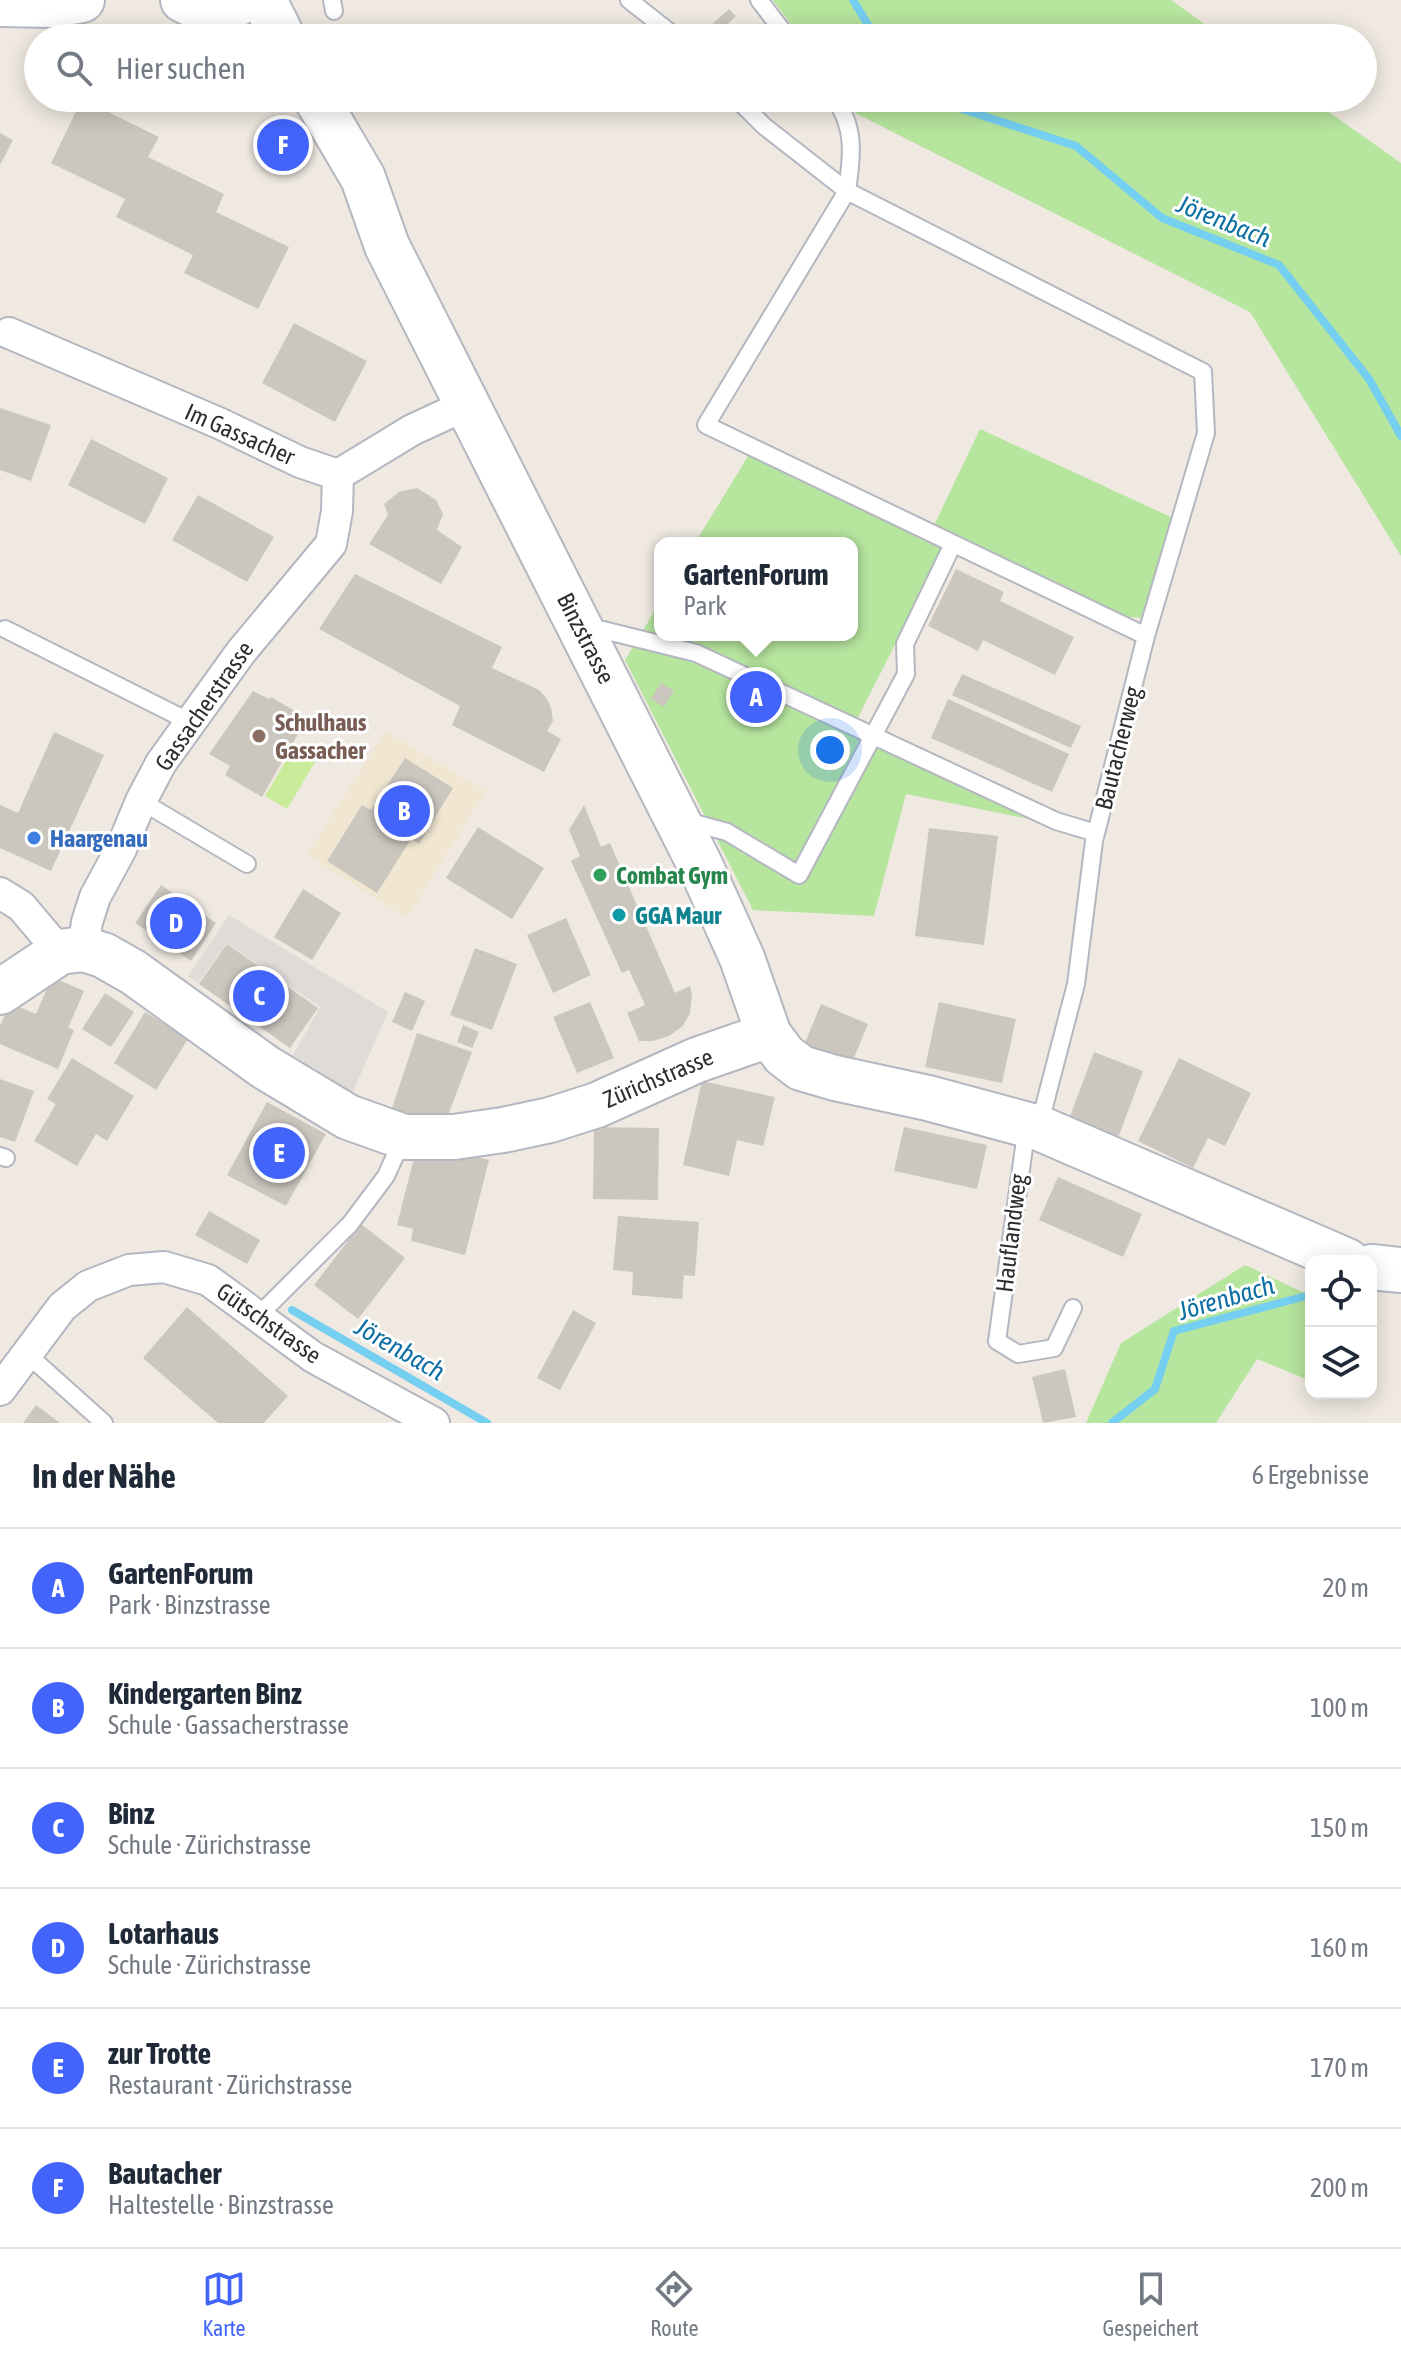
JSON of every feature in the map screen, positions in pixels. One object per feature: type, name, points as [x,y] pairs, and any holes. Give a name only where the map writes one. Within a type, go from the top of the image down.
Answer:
[{"type":"main road","points":[[0,4],[53,5],[82,0]]},
{"type":"main road","points":[[264,0],[276,24]]},
{"type":"main road","name":"Binzstrasse","points":[[296,112],[341,191],[387,246]]},
{"type":"main road","name":"Binzstrasse","points":[[324,112],[363,178],[387,246],[720,907],[769,1035]]},
{"type":"main road","points":[[0,992],[42,962],[72,951]]},
{"type":"main road","name":"Zürichstrasse","points":[[72,951],[103,955],[133,972],[265,1067],[348,1117],[404,1137],[454,1137],[550,1120],[597,1105],[697,1060],[769,1035]]},
{"type":"main road","points":[[769,1035],[784,1055],[801,1068],[1033,1126],[1333,1255]]},
{"type":"main road","points":[[1377,1268],[1401,1270]]},
{"type":"street","name":"Im Gassacher","points":[[9,333],[221,424],[300,462],[338,475]]},
{"type":"street","points":[[338,475],[412,430],[466,405]]},
{"type":"street","name":"Gassacherstrasse","points":[[72,951],[161,763],[241,652],[331,544],[337,511],[338,475]]},
{"type":"street","name":"Zürichstrasse","points":[[0,893],[21,906],[72,951]]},
{"type":"street","name":"Gütschstrasse","points":[[0,1390],[62,1307],[88,1286],[129,1270],[164,1267],[208,1280],[313,1357],[434,1423]]},
{"type":"lane","points":[[629,0],[659,24]]},
{"type":"lane","points":[[759,0],[777,24]]},
{"type":"lane","points":[[750,112],[847,191]]},
{"type":"lane","points":[[844,112],[853,150],[847,191],[706,425],[1146,636]]},
{"type":"lane","name":"Bautacherweg","points":[[847,191],[1203,372],[1206,433],[1146,636],[1096,833],[1076,984],[1033,1126]]},
{"type":"lane","points":[[677,819],[727,832],[799,875],[906,674],[905,644],[953,544]]},
{"type":"lane","points":[[5,629],[190,722]]},
{"type":"lane","points":[[585,636],[603,630],[696,653],[1056,821],[1096,833]]},
{"type":"lane","points":[[141,801],[247,864]]},
{"type":"lane","name":"Hauflandweg","points":[[1033,1126],[997,1341],[1018,1354],[1054,1348],[1073,1308]]},
{"type":"lane","points":[[258,1316],[350,1224],[386,1176],[404,1137]]},
{"type":"lane","points":[[27,1354],[104,1423]]},
{"type":"shaded area","points":[[385,731],[486,791],[407,918],[307,855]]},
{"type":"shaded area","points":[[229,915],[388,1012],[352,1094],[293,1055],[320,1007],[227,943],[198,983],[188,976]]},
{"type":"green space","points":[[773,0],[1171,0],[1204,24],[791,24]]},
{"type":"green space","points":[[856,112],[1329,112],[1401,163],[1401,556],[1250,312]]},
{"type":"green space","points":[[980,429],[1173,518],[1141,618],[1120,616],[952,533],[850,733],[1049,823],[906,794],[874,916],[753,910],[625,660],[654,612],[654,641],[858,641],[858,537],[699,537],[750,453],[928,538]]},
{"type":"green space","points":[[296,744],[318,757],[287,809],[265,796]]},
{"type":"green space","points":[[1245,1265],[1305,1293],[1305,1379],[1257,1359],[1216,1423],[1086,1423],[1121,1343]]},
{"type":"building","points":[[729,9],[736,16],[728,24],[712,24]]},
{"type":"building","points":[[76,112],[108,112],[159,137],[148,157],[224,194],[216,212],[289,247],[258,309],[184,273],[193,255],[116,217],[125,199],[51,163]]},
{"type":"building","points":[[0,133],[13,140],[0,165]]},
{"type":"building","points":[[294,323],[367,361],[335,422],[262,383]]},
{"type":"building","points":[[0,408],[51,425],[31,481],[0,470]]},
{"type":"building","points":[[91,439],[168,478],[145,524],[68,485]]},
{"type":"building","points":[[417,488],[436,500],[443,514],[437,530],[462,547],[441,584],[369,544],[388,515],[384,504],[399,492]]},
{"type":"building","points":[[198,495],[274,537],[247,582],[172,540]]},
{"type":"building","points":[[956,569],[1004,592],[1000,601],[1074,637],[1055,675],[983,640],[978,651],[928,626]]},
{"type":"building","points":[[355,574],[502,647],[492,668],[539,690],[551,708],[553,721],[547,731],[561,739],[544,772],[452,725],[460,706],[319,629]]},
{"type":"building","points":[[962,674],[1081,726],[1071,748],[952,695]]},
{"type":"building","points":[[661,683],[674,691],[664,707],[651,699]]},
{"type":"building","name":"Schulhaus Gassacher","points":[[253,691],[269,699],[271,697],[307,718],[262,797],[225,775],[230,766],[209,754]]},
{"type":"building","points":[[948,699],[1069,754],[1052,792],[931,738]]},
{"type":"building","points":[[54,732],[104,755],[51,871],[0,848],[0,805],[18,813]]},
{"type":"building","points":[[405,758],[453,788],[419,844],[411,839],[377,893],[327,861],[362,805],[371,810]]},
{"type":"building","name":"GGA Maur","points":[[584,805],[601,847],[610,843],[675,993],[690,986],[690,1013],[683,1026],[669,1036],[639,1041],[627,1013],[645,1005],[629,970],[622,973],[571,861],[580,856],[569,830]]},
{"type":"building","points":[[478,827],[544,868],[512,919],[446,878]]},
{"type":"building","points":[[929,828],[998,836],[984,945],[915,936]]},
{"type":"building","points":[[161,885],[216,923],[191,961],[135,923]]},
{"type":"building","points":[[303,889],[341,913],[312,960],[274,937]]},
{"type":"building","points":[[566,918],[591,975],[553,993],[527,935]]},
{"type":"building","points":[[227,944],[318,1008],[290,1048],[199,984]]},
{"type":"building","points":[[475,948],[517,964],[492,1030],[450,1015]]},
{"type":"building","points":[[52,977],[84,991],[68,1028],[74,1030],[58,1069],[0,1044],[0,1026],[10,1003],[36,1014]]},
{"type":"building","points":[[405,992],[425,1001],[412,1031],[392,1022]]},
{"type":"building","points":[[105,993],[134,1012],[111,1047],[82,1029]]},
{"type":"building","points":[[590,1002],[614,1058],[577,1073],[553,1017]]},
{"type":"building","points":[[939,1002],[1016,1019],[1002,1083],[925,1067]]},
{"type":"building","points":[[821,1004],[868,1024],[851,1065],[804,1045]]},
{"type":"building","points":[[145,1012],[188,1039],[156,1090],[114,1063]]},
{"type":"building","points":[[463,1025],[479,1032],[472,1048],[457,1042]]},
{"type":"building","points":[[417,1033],[472,1052],[447,1118],[391,1111]]},
{"type":"building","points":[[1094,1052],[1143,1071],[1118,1138],[1069,1119]]},
{"type":"building","points":[[72,1058],[134,1096],[107,1141],[96,1134],[77,1166],[34,1141],[56,1104],[47,1099]]},
{"type":"building","points":[[1179,1058],[1251,1093],[1225,1146],[1208,1138],[1193,1168],[1138,1141]]},
{"type":"building","points":[[0,1079],[34,1091],[15,1142],[0,1137]]},
{"type":"building","points":[[702,1081],[775,1097],[763,1146],[737,1140],[729,1176],[683,1165]]},
{"type":"building","points":[[267,1102],[326,1134],[286,1206],[227,1175]]},
{"type":"building","points":[[594,1127],[659,1128],[658,1200],[593,1199]]},
{"type":"building","points":[[904,1127],[987,1145],[977,1189],[894,1171]]},
{"type":"building","points":[[445,1149],[489,1160],[465,1255],[411,1241],[413,1229],[397,1225],[415,1154],[442,1161]]},
{"type":"building","points":[[1058,1177],[1142,1214],[1123,1257],[1039,1220]]},
{"type":"building","points":[[209,1211],[260,1240],[247,1264],[195,1235]]},
{"type":"building","points":[[618,1216],[699,1222],[695,1276],[684,1275],[682,1299],[632,1295],[633,1272],[613,1270]]},
{"type":"building","points":[[361,1224],[405,1258],[358,1319],[314,1285]]},
{"type":"building","points":[[187,1307],[288,1396],[264,1423],[218,1423],[143,1358]]},
{"type":"building","points":[[573,1310],[596,1323],[560,1390],[537,1378]]},
{"type":"building","points":[[1065,1369],[1076,1417],[1043,1423],[1032,1377]]},
{"type":"building","points":[[36,1405],[60,1423],[23,1423]]},
{"type":"waterway","name":"Jörenbach","points":[[853,0],[868,24]]},
{"type":"waterway","name":"Jörenbach","points":[[971,112],[1076,146],[1162,218],[1279,265],[1369,379],[1401,436]]},
{"type":"waterway","name":"Jörenbach","points":[[1112,1423],[1155,1389],[1174,1331],[1305,1296]]},
{"type":"waterway","name":"Jörenbach","points":[[292,1310],[487,1423]]},
{"type":"place","name":"Bautacher","points":[[283,145]]},
{"type":"place","name":"GartenForum","points":[[756,697]]},
{"type":"place","name":"Schulhaus Gassacher","points":[[259,736]]},
{"type":"place","name":"Kindergarten Binz","points":[[404,811]]},
{"type":"place","name":"Haargenau","points":[[34,838]]},
{"type":"place","name":"Combat Gym","points":[[600,875]]},
{"type":"place","name":"GGA Maur","points":[[619,915]]},
{"type":"place","name":"Lotarhaus","points":[[176,923]]},
{"type":"place","name":"Binz","points":[[259,996]]},
{"type":"place","name":"zur Trotte","points":[[279,1153]]}]
